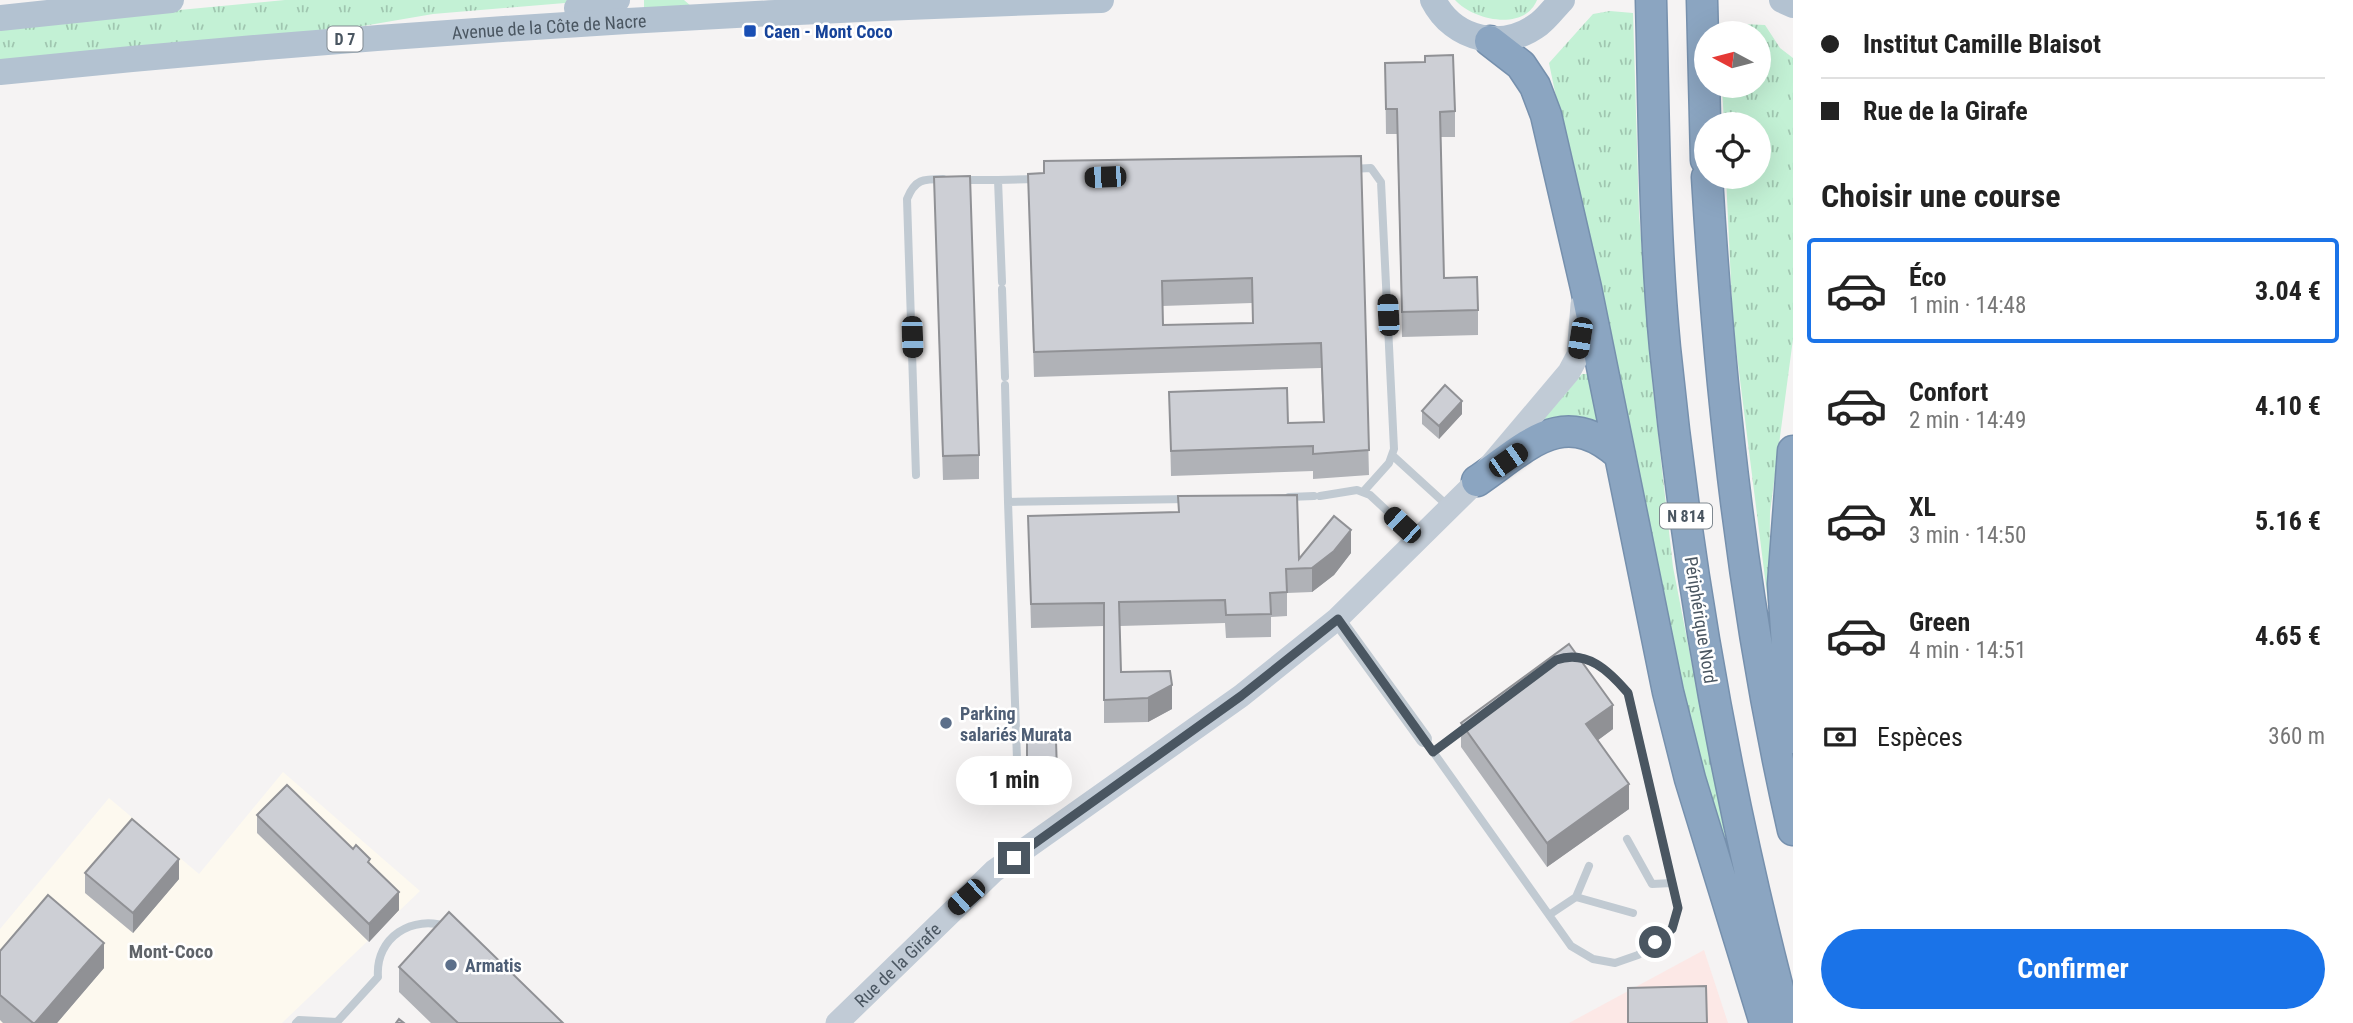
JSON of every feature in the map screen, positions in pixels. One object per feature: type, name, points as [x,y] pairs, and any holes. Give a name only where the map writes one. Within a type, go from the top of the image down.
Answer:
[{"type":"highway","name":"Périphérique Nord","points":[[1651,0],[1655,174],[1665,347],[1690,555],[1727,771],[1758,915],[1787,1023]]},
{"type":"highway","points":[[1702,0],[1705,112]]},
{"type":"highway","points":[[1490,41],[1521,65],[1535,86],[1546,116],[1586,288],[1671,704],[1690,779],[1765,1023]]},
{"type":"highway","name":"N 814","points":[[1708,189],[1717,344],[1741,554],[1776,753],[1793,830]]},
{"type":"highway","points":[[1477,481],[1540,437],[1569,429],[1598,438],[1620,455]]},
{"type":"highway","points":[[1793,451],[1783,584],[1793,738]]},
{"type":"main road","points":[[0,18],[171,0]]},
{"type":"main road","points":[[397,34],[451,17],[602,6],[617,0]]},
{"type":"main road","points":[[702,0],[737,12]]},
{"type":"main road","name":"Avenue de la Côte de Nacre","points":[[0,72],[397,34],[737,12],[1101,0]]},
{"type":"main road","points":[[1433,0],[1455,27],[1490,41],[1530,30],[1548,17],[1562,0]]},
{"type":"main road","points":[[1782,0],[1793,5]]},
{"type":"street","name":"Rue de la Girafe","points":[[842,1021],[994,871],[1230,704],[1338,619],[1477,481],[1569,372],[1578,355],[1579,320],[1586,288]]},
{"type":"street","points":[[1338,619],[1429,746]]},
{"type":"lane","points":[[1343,169],[1371,168],[1381,182],[1392,455],[1389,463],[1363,492]]},
{"type":"lane","points":[[916,475],[907,199],[913,184],[921,179],[1054,178]]},
{"type":"lane","points":[[998,180],[1017,759]]},
{"type":"lane","points":[[1392,455],[1450,508]]},
{"type":"lane","points":[[1272,497],[1317,496],[1357,490],[1363,492],[1418,540]]},
{"type":"lane","points":[[1008,502],[1203,498]]},
{"type":"lane","points":[[1478,719],[1429,746],[1572,946],[1593,959],[1615,962],[1638,956],[1672,929],[1678,908],[1628,693],[1610,673],[1585,658],[1569,655],[1556,660]]},
{"type":"lane","points":[[1627,839],[1652,884],[1672,883]]},
{"type":"lane","points":[[1549,915],[1576,897],[1589,866]]},
{"type":"lane","points":[[1576,897],[1633,913]]},
{"type":"lane","points":[[297,1022],[337,1022],[378,977],[377,965],[384,948],[406,925],[433,921],[450,928],[460,937]]},
{"type":"shaded area","points":[[283,772],[420,891],[282,1023],[0,1023],[0,929],[109,798],[199,874]]},
{"type":"shaded area","points":[[1704,950],[1728,1023],[1569,1023]]},
{"type":"green space","points":[[285,0],[601,0],[433,14],[363,26],[0,62],[0,27]]},
{"type":"green space","points":[[644,0],[684,0],[691,6],[644,10]]},
{"type":"green space","points":[[1455,0],[1537,0],[1530,10],[1521,16],[1498,20],[1474,13]]},
{"type":"green space","points":[[1610,11],[1633,13],[1639,213],[1653,389],[1673,567],[1728,850],[1723,850],[1665,624],[1549,63],[1593,14]]},
{"type":"green space","points":[[1771,34],[1780,48],[1793,58],[1793,339],[1770,512],[1769,610],[1733,324],[1727,189],[1771,189],[1771,112],[1723,112],[1723,98],[1771,98]]},
{"type":"green space","points":[[1582,374],[1587,374],[1591,380],[1601,427],[1534,430]]},
{"type":"building","points":[[1453,55],[1455,111],[1440,112],[1444,278],[1477,277],[1478,310],[1402,312],[1397,109],[1386,109],[1385,63],[1425,62],[1425,56]]},
{"type":"building","points":[[1361,156],[1369,450],[1313,454],[1313,446],[1171,451],[1169,392],[1287,388],[1288,423],[1324,422],[1321,343],[1034,352],[1028,174],[1044,173],[1044,161]],"holes":[[[1252,278],[1253,323],[1163,325],[1162,281]]]},
{"type":"building","points":[[970,176],[979,455],[943,456],[934,177]]},
{"type":"building","points":[[1445,385],[1462,401],[1439,426],[1422,411]]},
{"type":"building","points":[[1297,495],[1299,559],[1334,516],[1351,530],[1334,551],[1312,568],[1286,569],[1287,592],[1270,593],[1271,614],[1226,615],[1225,600],[1119,602],[1121,672],[1170,671],[1172,685],[1148,698],[1104,700],[1104,603],[1031,604],[1028,516],[1179,512],[1178,496]]},
{"type":"building","points":[[1569,644],[1613,705],[1586,724],[1629,784],[1547,843],[1461,723]]},
{"type":"building","points":[[1027,741],[1056,741],[1057,771],[1027,772]]},
{"type":"building","points":[[287,785],[353,849],[356,845],[370,859],[368,862],[399,892],[369,924],[257,815]]},
{"type":"building","points":[[132,819],[179,859],[133,913],[85,873]]},
{"type":"building","points":[[48,895],[104,943],[33,1023],[0,995],[0,951]]},
{"type":"building","points":[[449,912],[563,1023],[458,1023],[399,967]]},
{"type":"building","points":[[1706,986],[1707,1023],[1628,1023],[1628,988]]},
{"type":"place","name":"Caen - Mont Coco","points":[[750,31]]},
{"type":"place","name":"Parking salariés Murata","points":[[946,723]]},
{"type":"place","name":"Armatis","points":[[451,965]]},
{"type":"district","name":"Mont-Coco","points":[[171,951]]},
{"type":"route","points":[[1014,858],[1241,696],[1338,619],[1433,752],[1556,660],[1569,655],[1585,658],[1610,673],[1628,693],[1678,908],[1672,929],[1655,942]]}]
